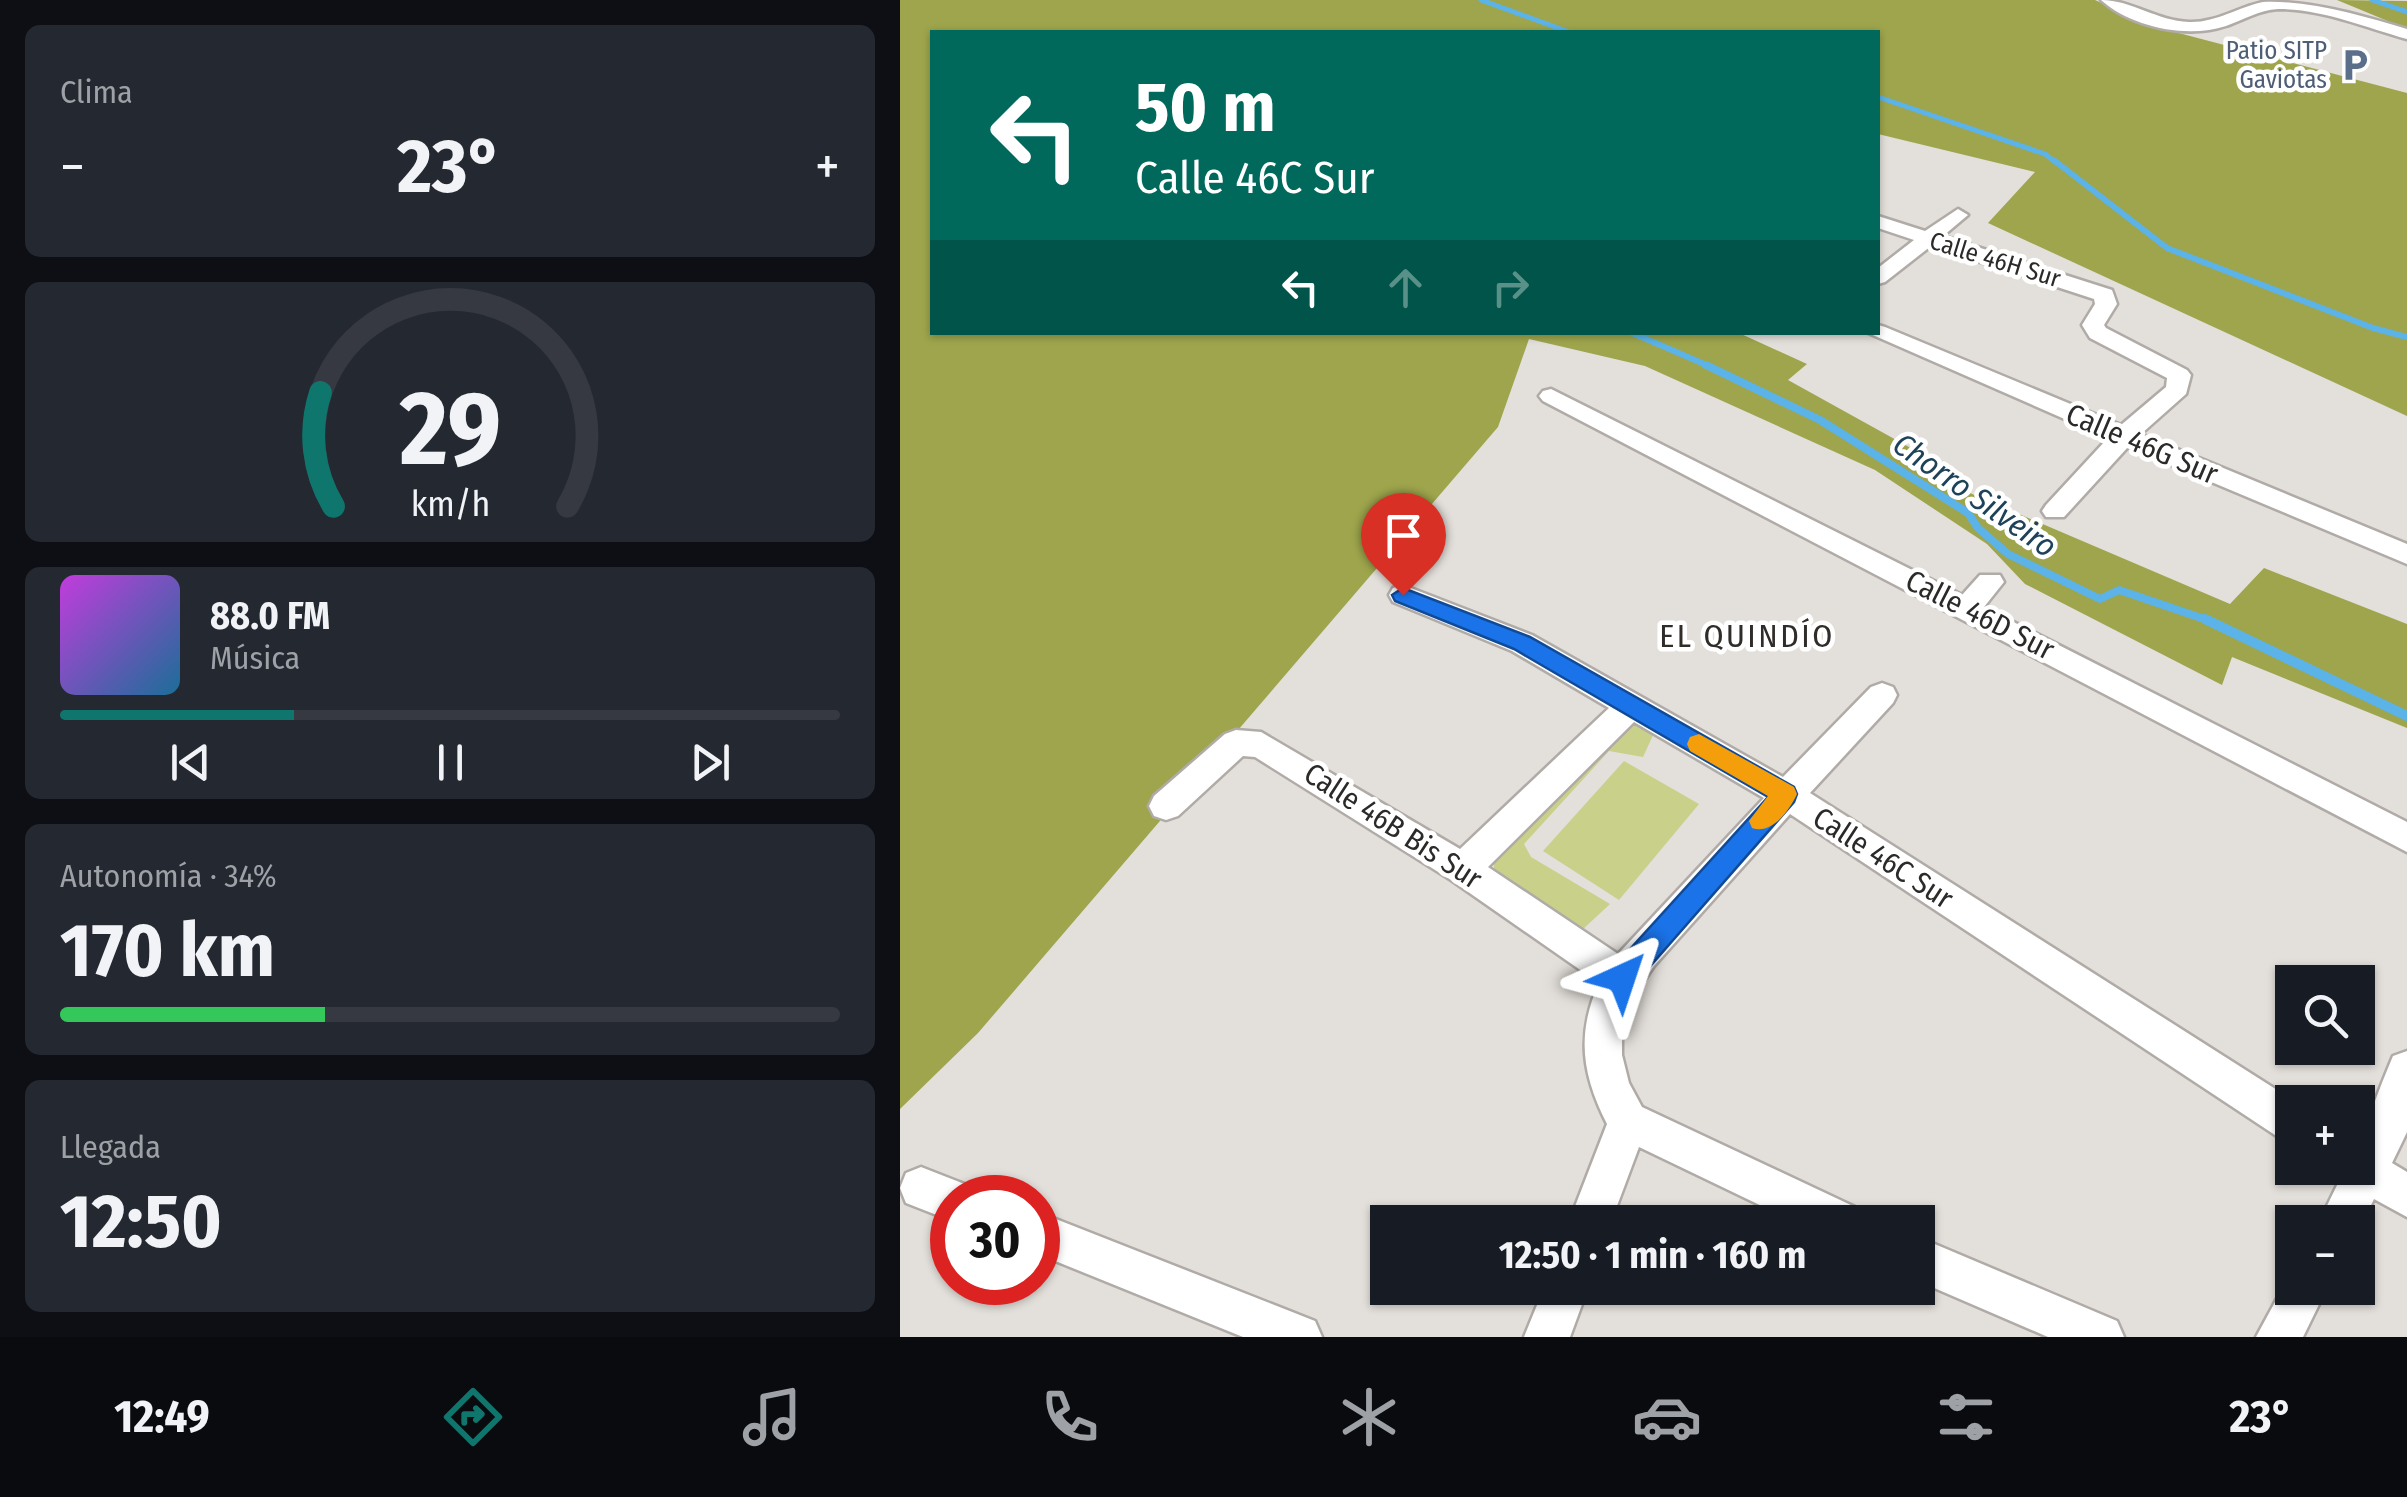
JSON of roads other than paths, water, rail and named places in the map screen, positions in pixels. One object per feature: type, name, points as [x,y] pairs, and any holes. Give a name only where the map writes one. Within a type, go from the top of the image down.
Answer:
[{"type":"street","points":[[2108,0],[2144,18],[2170,24],[2216,24],[2254,8],[2282,5],[2322,10],[2407,34]]},
{"type":"street","points":[[1880,276],[1958,215]]},
{"type":"street","name":"Calle 46H Sur","points":[[1880,223],[2104,295],[2106,304],[2094,319],[2098,333],[2178,375],[2178,389],[2124,436]]},
{"type":"street","name":"Calle 46G Sur","points":[[1880,334],[2407,555]]},
{"type":"street","name":"Calle 46D Sur","points":[[1551,396],[2407,838]]},
{"type":"street","points":[[2055,511],[2124,436]]},
{"type":"street","points":[[1967,608],[1990,582]]},
{"type":"street","name":"Calle 46C Sur","points":[[1403,595],[1522,643],[1785,794],[2275,1112]]},
{"type":"street","points":[[1804,1205],[1628,1121],[1615,1102],[1602,1059],[1605,1016],[1622,978],[1785,794],[1882,695]]},
{"type":"street","points":[[1463,869],[1632,705]]},
{"type":"street","name":"Calle 46B Bis Sur","points":[[1166,806],[1236,743],[1261,745],[1463,869],[1622,978]]},
{"type":"street","points":[[2375,1147],[2391,1122],[2407,1070]]},
{"type":"street","points":[[1596,1205],[1628,1121]]},
{"type":"street","points":[[2375,1176],[2407,1196]]},
{"type":"street","points":[[1060,1243],[1299,1337]]},
{"type":"street","points":[[1935,1267],[2101,1337]]},
{"type":"street","points":[[1548,1337],[1560,1305]]},
{"type":"street","points":[[2279,1337],[2297,1305]]},
{"type":"waterway","points":[[1481,0],[1564,30]]},
{"type":"waterway","points":[[2372,0],[2407,12]]},
{"type":"waterway","points":[[1880,98],[2045,154],[2058,164]]},
{"type":"waterway","points":[[2055,161],[2167,248],[2373,328],[2407,337]]},
{"type":"waterway","name":"Chorro Silveiro","points":[[1637,335],[1711,367]]},
{"type":"waterway","name":"Chorro Silveiro","points":[[1706,365],[1820,420],[1968,513],[1978,528],[2008,554],[2100,599],[2119,590],[2207,620]]},
{"type":"waterway","name":"Chorro Silveiro","points":[[2207,620],[2213,622]]},
{"type":"waterway","name":"Chorro Silveiro","points":[[2207,620],[2407,716]]},
{"type":"place","name":"Patio SITP Gaviotas","points":[[2355,65]]},
{"type":"district","name":"EL QUINDÍO","points":[[1747,636]]}]
